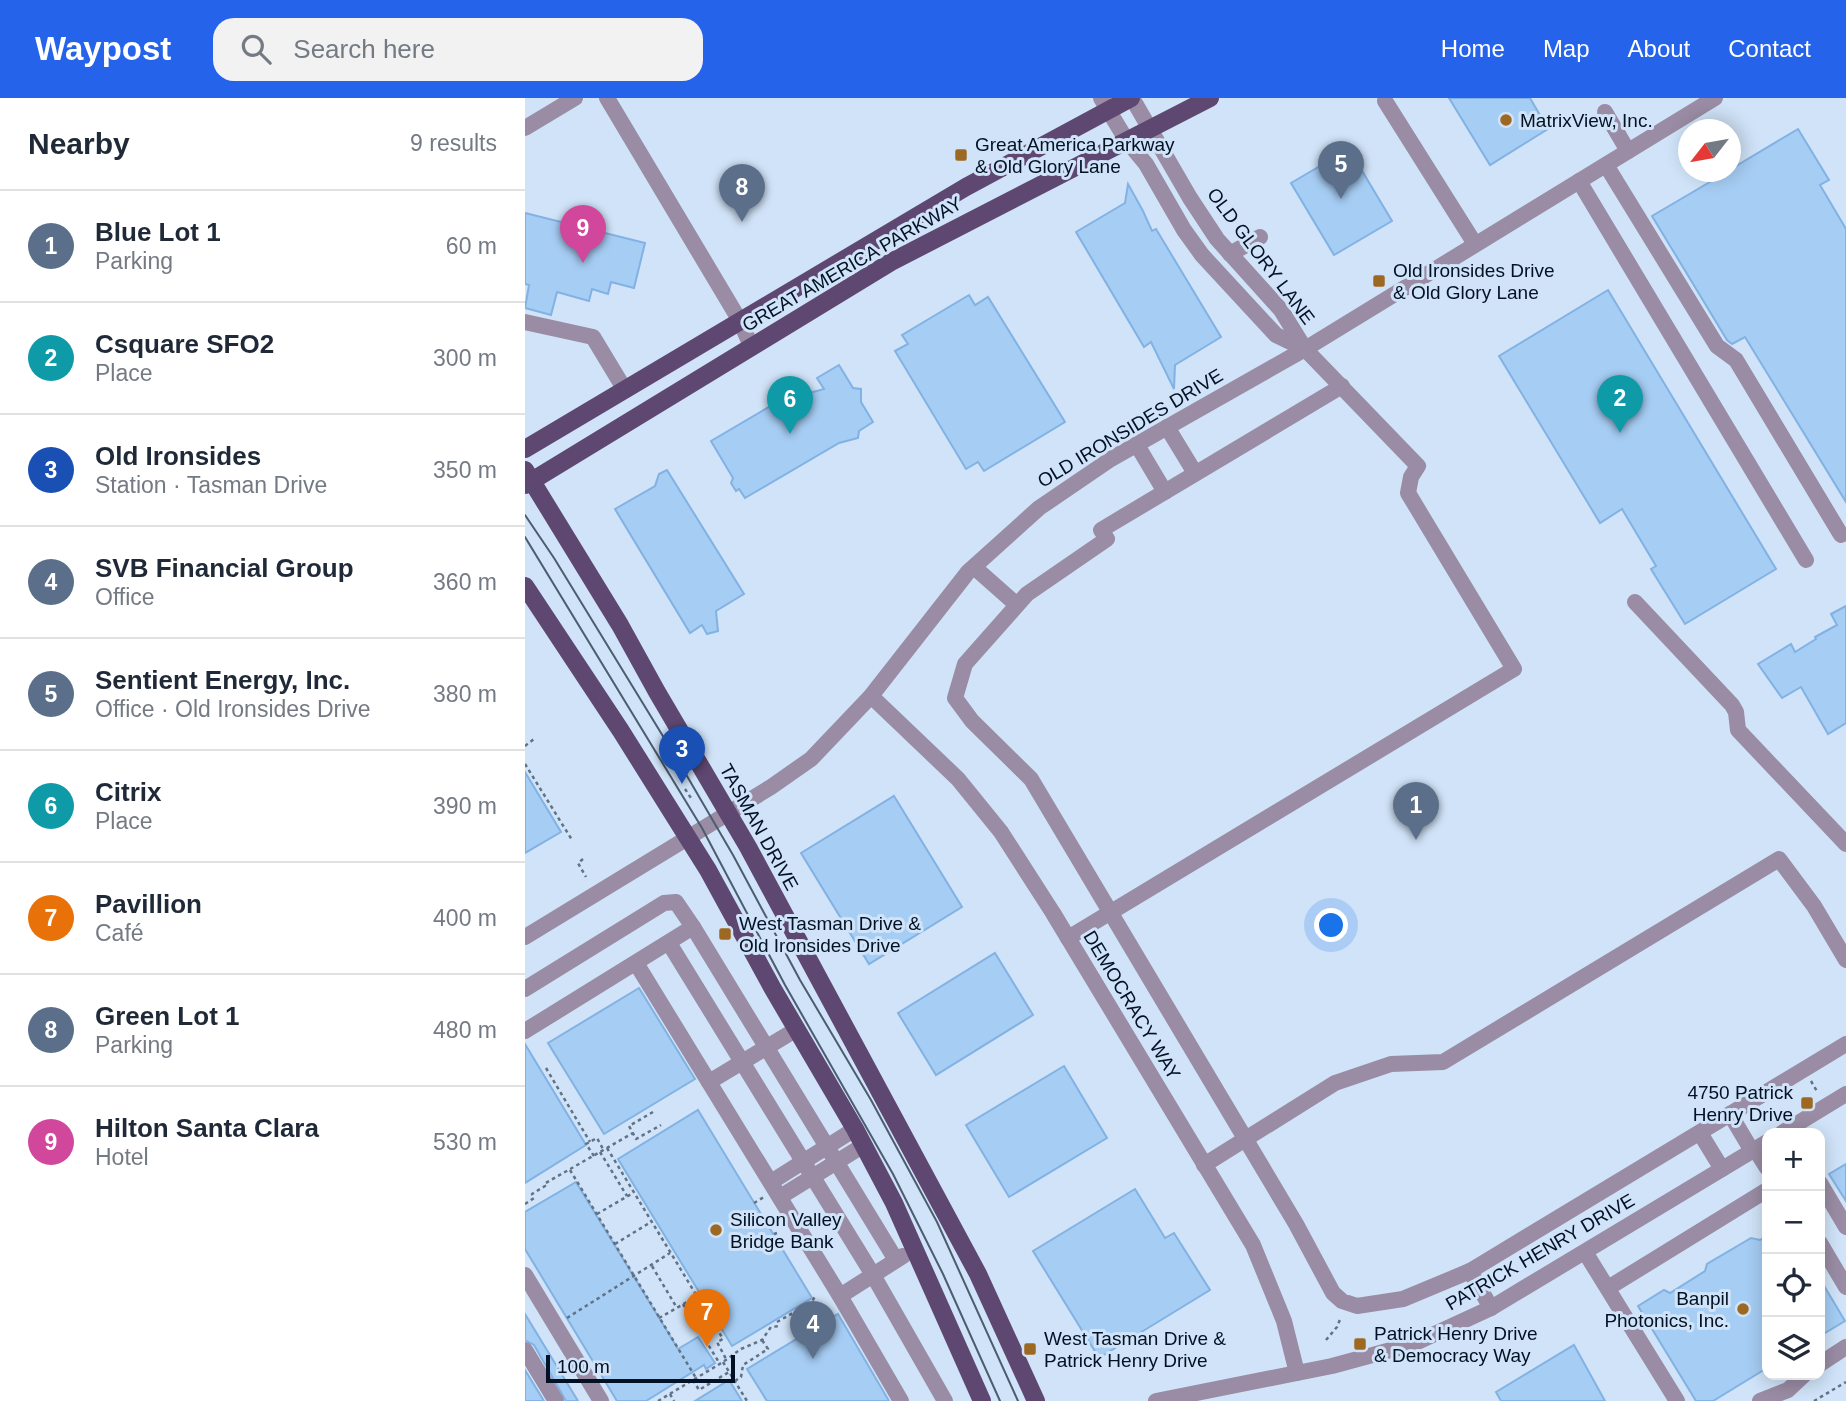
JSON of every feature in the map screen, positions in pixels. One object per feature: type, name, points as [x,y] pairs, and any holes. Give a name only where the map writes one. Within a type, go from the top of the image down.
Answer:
[{"type":"main road","name":"GREAT AMERICA PARKWAY","points":[[525,449],[1105,104],[1131,98]]},
{"type":"main road","name":"GREAT AMERICA PARKWAY","points":[[527,479],[891,262],[1210,98]]},
{"type":"main road","name":"TASMAN DRIVE","points":[[527,479],[620,625],[728,812],[974,1264],[1036,1401]]},
{"type":"main road","points":[[525,586],[688,837],[859,1137],[894,1203],[982,1401]]},
{"type":"street","points":[[525,128],[575,98]]},
{"type":"street","points":[[607,98],[740,321],[751,346]]},
{"type":"street","name":"OLD GLORY LANE","points":[[1131,98],[1190,198],[1230,254],[1281,310],[1304,349]]},
{"type":"street","name":"OLD IRONSIDES DRIVE","points":[[525,937],[811,759],[871,696],[974,567],[1039,508],[1137,445],[1304,349],[1715,98]]},
{"type":"street","points":[[1385,101],[1475,244]]},
{"type":"street","name":"OLD GLORY LANE","points":[[1105,104],[1202,255],[1276,335],[1304,349]]},
{"type":"street","points":[[1605,112],[1628,150]]},
{"type":"street","points":[[1606,165],[1717,346],[1736,360],[1841,535]]},
{"type":"street","points":[[1579,181],[1807,561]]},
{"type":"street","points":[[1230,254],[1260,237]]},
{"type":"street","points":[[525,322],[593,337],[625,390]]},
{"type":"street","points":[[1068,938],[1514,669],[1408,493],[1411,477],[1418,466],[1304,349]]},
{"type":"street","points":[[1342,386],[1101,530],[1107,539],[1027,594],[965,664],[955,698],[972,721],[1031,779],[1296,1224],[1333,1293],[1342,1301],[1357,1306],[1403,1300],[1470,1271],[1846,1044]]},
{"type":"street","points":[[1167,427],[1195,473]]},
{"type":"street","points":[[1137,445],[1165,492]]},
{"type":"street","points":[[974,567],[1017,605]]},
{"type":"street","points":[[1635,602],[1732,705],[1736,712],[1738,730],[1846,844]]},
{"type":"street","name":"DEMOCRACY WAY","points":[[871,696],[958,779],[1001,832],[1068,938],[1253,1245],[1284,1321],[1297,1373]]},
{"type":"street","points":[[1204,1164],[1335,1083],[1391,1064],[1443,1062],[1779,859],[1814,905],[1846,960]]},
{"type":"street","points":[[525,989],[664,903],[676,902],[896,1260]]},
{"type":"street","points":[[525,1031],[693,927]]},
{"type":"street","points":[[669,943],[873,1275],[943,1400]]},
{"type":"street","points":[[636,963],[840,1296],[901,1401]]},
{"type":"street","points":[[709,1082],[797,1029]]},
{"type":"street","points":[[1793,1128],[1846,1094]]},
{"type":"street","points":[[1730,1114],[1758,1147]]},
{"type":"street","points":[[1700,1133],[1722,1169]]},
{"type":"street","points":[[771,1182],[826,1147],[859,1137]]},
{"type":"street","points":[[780,1197],[836,1162],[859,1137]]},
{"type":"street","name":"PATRICK HENRY DRIVE","points":[[1156,1401],[1363,1359],[1413,1345],[1491,1308],[1758,1147]]},
{"type":"street","points":[[1608,1288],[1765,1191]]},
{"type":"street","points":[[1825,1191],[1846,1227]]},
{"type":"street","points":[[840,1296],[914,1250]]},
{"type":"street","points":[[1825,1251],[1846,1287]]},
{"type":"street","points":[[1585,1252],[1677,1401]]},
{"type":"street","points":[[1470,1271],[1491,1308]]},
{"type":"street","points":[[525,1275],[601,1401]]},
{"type":"street","points":[[1825,1361],[1846,1347]]},
{"type":"street","points":[[525,1350],[556,1401]]},
{"type":"street","points":[[1760,1401],[1789,1390],[1799,1380]]},
{"type":"path","points":[[525,746],[534,739]]},
{"type":"path","points":[[525,764],[572,840]]},
{"type":"path","points":[[685,789],[691,798]]},
{"type":"path","points":[[583,859],[578,863],[586,877]]},
{"type":"path","points":[[546,1068],[590,1142]]},
{"type":"path","points":[[653,1112],[629,1126],[636,1139],[661,1125]]},
{"type":"path","points":[[525,1204],[534,1198],[531,1194],[545,1186],[544,1184],[633,1133]]},
{"type":"path","points":[[594,1156],[586,1144],[597,1138],[627,1196]]},
{"type":"path","points":[[604,1150],[634,1192],[723,1339],[717,1342],[723,1362]]},
{"type":"path","points":[[570,1170],[660,1318],[699,1390],[729,1372]]},
{"type":"path","points":[[597,1214],[634,1192]]},
{"type":"path","points":[[615,1244],[652,1222]]},
{"type":"path","points":[[564,1319],[670,1253]]},
{"type":"path","points":[[651,1264],[677,1308]]},
{"type":"path","points":[[660,1318],[697,1296]]},
{"type":"path","points":[[658,1401],[741,1349],[762,1340],[771,1327],[812,1302],[815,1296]]},
{"type":"path","points":[[683,1304],[747,1401]]},
{"type":"path","points":[[1326,1340],[1337,1327],[1349,1304]]},
{"type":"path","points":[[735,1381],[741,1377],[743,1365],[768,1349],[762,1340]]},
{"type":"path","points":[[1814,1401],[1846,1382]]},
{"type":"path","points":[[670,1394],[674,1401]]},
{"type":"building","points":[[1449,98],[1530,98],[1548,129],[1490,165]]},
{"type":"building","points":[[1798,129],[1829,180],[1820,185],[1846,229],[1846,502],[1745,337],[1732,344],[1727,340],[1652,216],[1710,182],[1741,182],[1741,163]]},
{"type":"building","points":[[1349,149],[1392,221],[1334,255],[1291,183]]},
{"type":"building","points":[[1128,184],[1152,231],[1156,229],[1221,337],[1175,365],[1174,389],[1151,342],[1144,347],[1076,232],[1125,203]]},
{"type":"building","points":[[525,213],[645,243],[634,288],[611,282],[608,294],[592,289],[589,301],[557,292],[551,315],[525,308],[529,285],[525,284]]},
{"type":"building","points":[[1608,290],[1776,569],[1685,624],[1651,569],[1656,566],[1622,509],[1600,523],[1499,356]]},
{"type":"building","points":[[969,295],[975,305],[988,297],[1065,422],[984,471],[978,462],[966,469],[895,351],[908,344],[902,335]]},
{"type":"building","points":[[839,365],[853,388],[861,389],[861,402],[873,422],[859,431],[858,438],[839,443],[745,498],[731,483],[733,478],[711,441],[779,401],[783,407],[806,394],[824,389],[817,378]]},
{"type":"building","points":[[667,470],[744,594],[716,611],[718,631],[707,634],[702,625],[690,633],[615,509],[655,486],[659,474]]},
{"type":"building","points":[[1846,606],[1846,723],[1828,734],[1801,687],[1782,698],[1758,664],[1791,644],[1795,652],[1816,639],[1815,637],[1837,625],[1831,614]]},
{"type":"building","points":[[525,772],[561,832],[525,853]]},
{"type":"building","points":[[894,796],[962,907],[869,964],[801,853]]},
{"type":"building","points":[[995,953],[1033,1015],[936,1075],[898,1013]]},
{"type":"building","points":[[639,988],[695,1079],[604,1134],[548,1043]]},
{"type":"building","points":[[525,1044],[586,1145],[525,1183]]},
{"type":"building","points":[[1064,1066],[1107,1138],[1009,1197],[966,1125]]},
{"type":"building","name":"Silicon Valley Bridge Bank","points":[[698,1110],[812,1298],[732,1346],[618,1159]]},
{"type":"building","points":[[1846,1164],[1846,1201],[1829,1174]]},
{"type":"building","points":[[576,1182],[678,1349],[698,1337],[715,1363],[706,1369],[704,1365],[646,1401],[617,1401],[525,1249],[525,1212]]},
{"type":"building","points":[[1135,1189],[1165,1238],[1174,1233],[1210,1290],[1099,1358],[1033,1251]]},
{"type":"building","points":[[1751,1238],[1762,1239],[1762,1371],[1713,1401],[1696,1401],[1638,1306],[1664,1290],[1670,1293],[1705,1271],[1707,1264]]},
{"type":"building","points":[[1825,1287],[1845,1321],[1825,1333]]},
{"type":"building","points":[[525,1314],[578,1401],[566,1401],[534,1345],[525,1340]]},
{"type":"building","points":[[838,1314],[889,1401],[767,1401],[747,1369]]},
{"type":"building","points":[[1574,1345],[1605,1401],[1501,1401],[1496,1392]]},
{"type":"building","points":[[525,1370],[544,1401],[525,1401]]},
{"type":"building","points":[[729,1380],[742,1401],[695,1401]]},
{"type":"tram line","points":[[525,515],[680,764],[733,855],[800,980],[871,1100],[937,1222],[1018,1401]]},
{"type":"tram line","points":[[525,537],[702,828],[785,985],[893,1174],[943,1274],[1000,1401]]},
{"type":"place","name":"MatrixView, Inc.","points":[[1506,120]]},
{"type":"place","name":"Great America Parkway & Old Glory Lane","points":[[961,155]]},
{"type":"place","name":"Sentient Energy, Inc.","points":[[1341,199]]},
{"type":"place","name":"Green Lot 1","points":[[742,222]]},
{"type":"place","name":"Hilton Santa Clara","points":[[583,263]]},
{"type":"place","name":"Old Ironsides Drive & Old Glory Lane","points":[[1379,281]]},
{"type":"place","name":"Csquare SFO2","points":[[1620,433]]},
{"type":"place","name":"Citrix","points":[[790,434]]},
{"type":"place","name":"Old Ironsides","points":[[682,784]]},
{"type":"place","name":"Blue Lot 1","points":[[1416,840]]},
{"type":"place","name":"West Tasman Drive & Old Ironsides Drive","points":[[725,934]]},
{"type":"place","name":"4750 Patrick Henry Drive","points":[[1807,1103]]},
{"type":"place","name":"Silicon Valley Bridge Bank","points":[[716,1230]]},
{"type":"place","name":"Banpil Photonics, Inc.","points":[[1743,1309]]},
{"type":"place","name":"Patrick Henry Drive & Democracy Way","points":[[1360,1344]]},
{"type":"place","name":"Pavillion","points":[[707,1347]]},
{"type":"place","name":"West Tasman Drive & Patrick Henry Drive","points":[[1030,1349]]},
{"type":"place","name":"SVB Financial Group","points":[[813,1359]]}]
